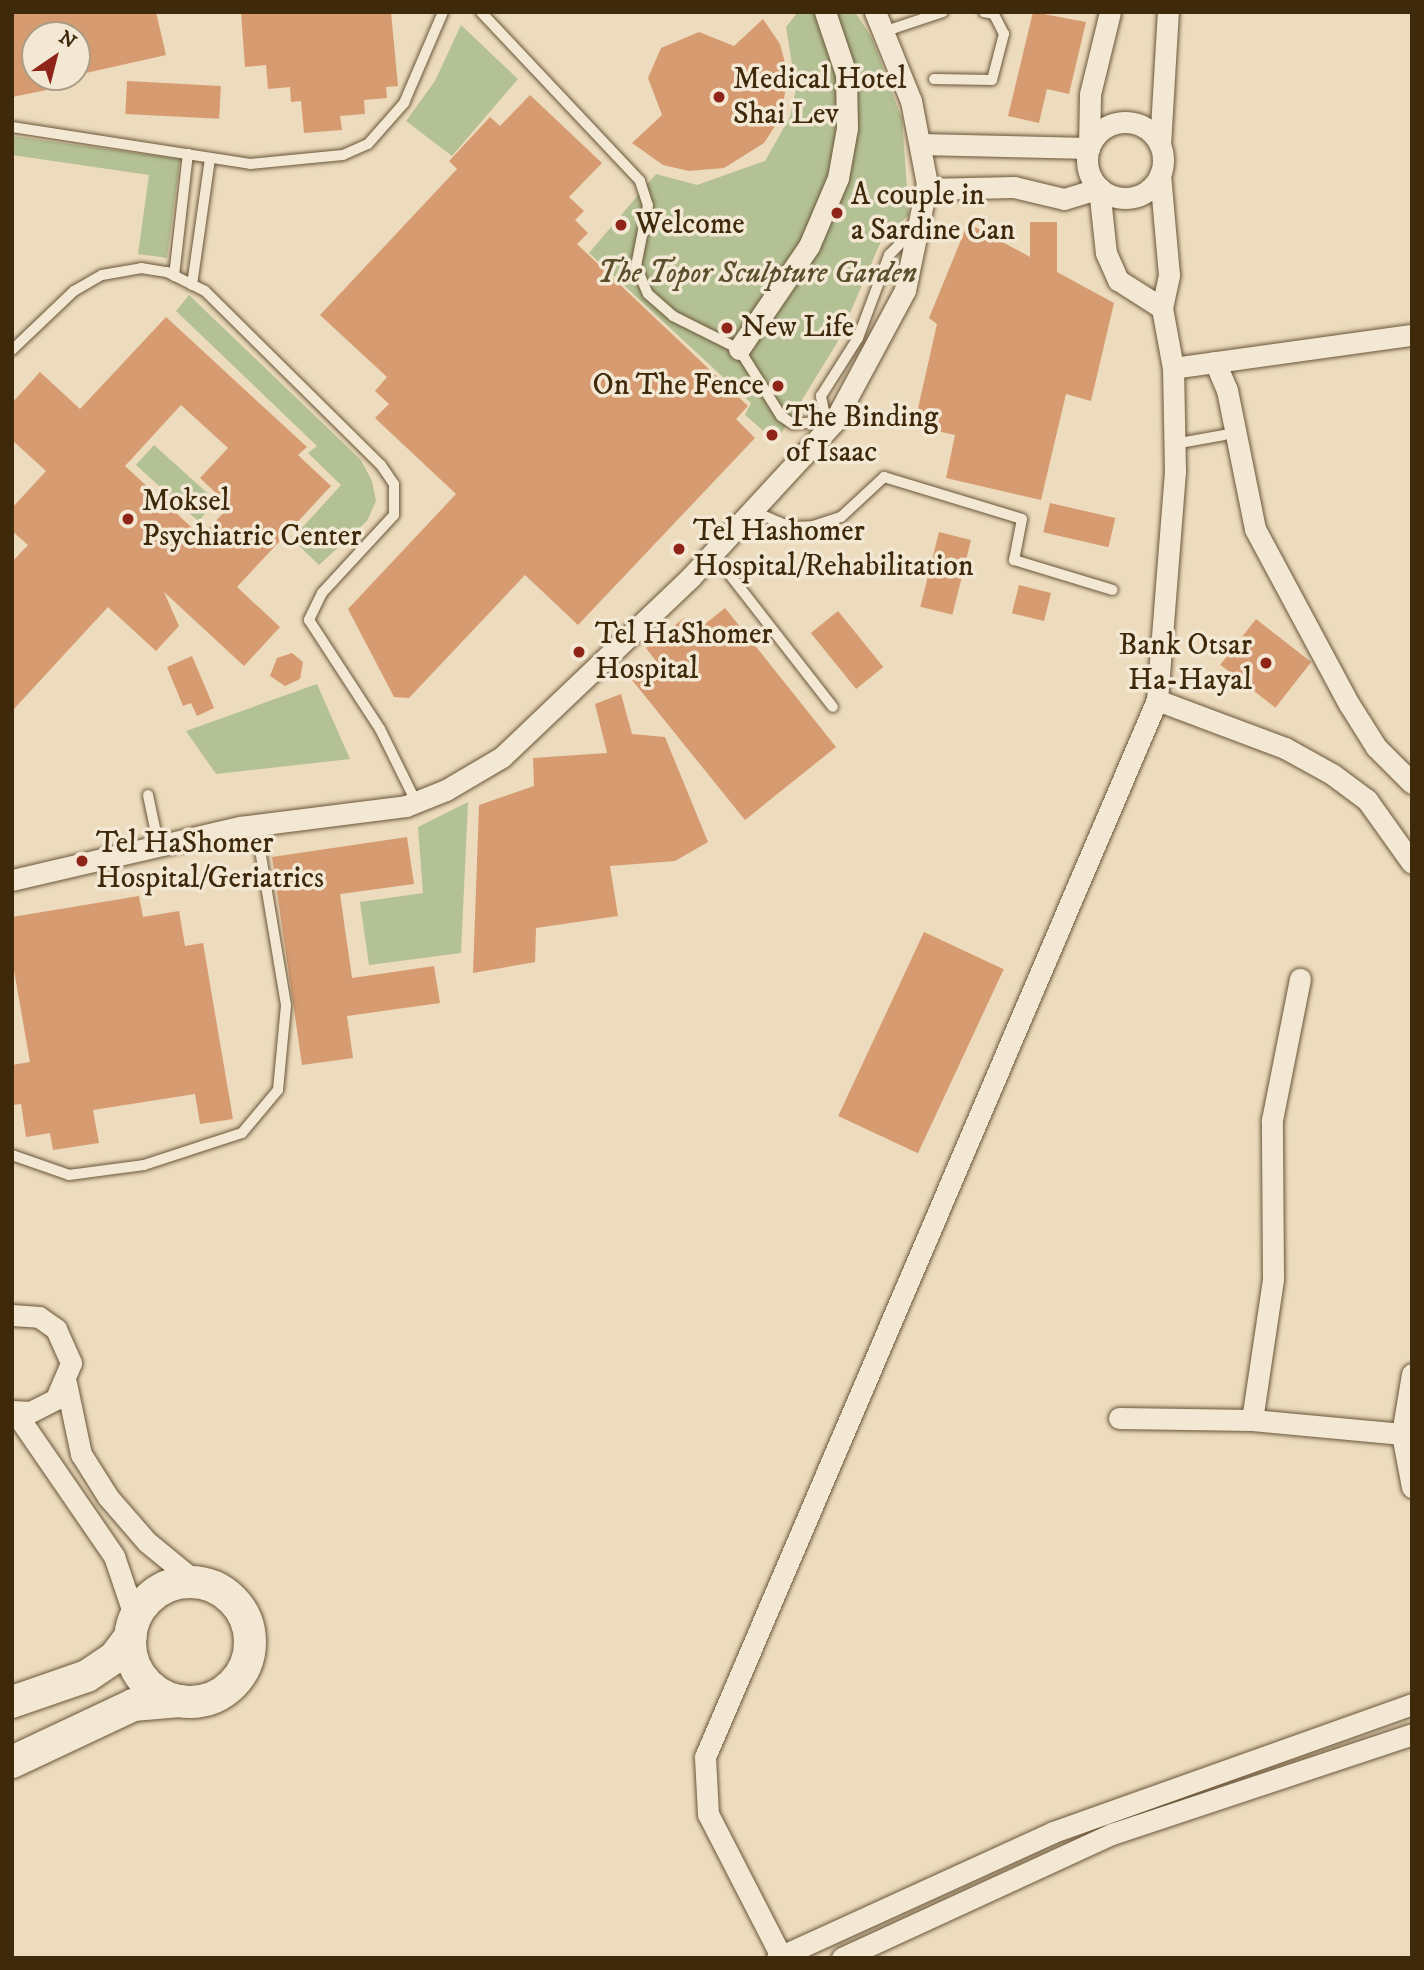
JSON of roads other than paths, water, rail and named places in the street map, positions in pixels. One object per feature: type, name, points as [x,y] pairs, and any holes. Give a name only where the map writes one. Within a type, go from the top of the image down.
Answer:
[{"type":"street","points":[[738,349],[809,246],[838,178],[847,128],[846,74],[825,12]]},
{"type":"street","points":[[1110,12],[1090,94],[1088,169],[1099,188],[1106,253],[1118,280],[1162,308]]},
{"type":"street","points":[[1168,12],[1160,174],[1169,275],[1162,308],[1173,368],[1174,444],[1157,700],[705,1757],[708,1814],[780,1957],[1053,1832],[1412,1704]]},
{"type":"street","points":[[12,880],[256,825],[416,802],[502,757],[713,553],[827,425],[889,328],[923,221],[927,189],[921,144],[881,21]]},
{"type":"street","points":[[1089,148],[1101,130],[1120,122],[1140,125],[1160,145]]},
{"type":"street","points":[[921,144],[1089,148]]},
{"type":"street","points":[[927,189],[1014,187],[1063,200],[1099,188],[1130,198],[1149,189],[1160,174]]},
{"type":"street","points":[[1173,368],[1412,335]]},
{"type":"street","points":[[1215,362],[1227,390],[1255,528],[1349,704],[1376,747],[1412,783]]},
{"type":"street","points":[[1157,700],[1285,748],[1332,774],[1367,800],[1412,863]]},
{"type":"street","points":[[1252,1420],[1273,1279],[1272,1120],[1300,979]]},
{"type":"street","points":[[12,1315],[39,1317],[57,1329],[69,1349],[66,1383],[81,1454],[108,1497],[147,1542],[196,1582],[228,1596],[241,1611],[250,1649],[226,1690],[207,1700],[133,1705],[12,1762]]},
{"type":"street","points":[[1412,1374],[1402,1434],[1412,1487]]},
{"type":"street","points":[[66,1383],[44,1408],[14,1412],[114,1556],[133,1627],[140,1675],[180,1701]]},
{"type":"street","points":[[1119,1418],[1252,1420],[1402,1434]]},
{"type":"street","points":[[12,1702],[106,1665],[166,1587],[196,1582]]},
{"type":"street","points":[[842,1958],[1112,1834],[1412,1734]]},
{"type":"street","points":[[869,1958],[889,1936]]},
{"type":"lane","points":[[12,127],[210,158],[313,163],[368,144],[404,103],[443,12]]},
{"type":"lane","points":[[481,12],[640,181],[648,205],[636,266],[648,294],[673,316],[738,349],[781,416],[793,424],[827,425]]},
{"type":"lane","points":[[881,21],[943,12]]},
{"type":"lane","points":[[934,79],[992,80],[1004,34],[993,14],[984,12]]},
{"type":"lane","points":[[174,276],[188,154]]},
{"type":"lane","points":[[192,285],[210,158]]},
{"type":"lane","points":[[12,350],[74,291],[102,275],[141,268],[174,276],[192,285],[394,484],[397,502],[385,530],[322,593],[309,620],[380,729],[416,802]]},
{"type":"lane","points":[[1174,444],[1224,435]]},
{"type":"lane","points":[[753,511],[790,527],[813,526],[841,517],[884,477],[1022,519],[1014,560],[1113,590]]},
{"type":"lane","points":[[713,553],[833,707]]},
{"type":"lane","points":[[148,795],[159,847]]},
{"type":"lane","points":[[12,1155],[69,1175],[144,1165],[242,1133],[278,1090],[286,1005],[256,825]]},
{"type":"place","name":"Medical Hotel Shai Lev","points":[[719,97]]},
{"type":"place","name":"A couple in a Sardine Can","points":[[837,213]]},
{"type":"place","name":"Welcome","points":[[621,225]]},
{"type":"place","name":"New Life","points":[[727,328]]},
{"type":"place","name":"On The Fence","points":[[778,386]]},
{"type":"place","name":"The Binding of Isaac","points":[[772,435]]},
{"type":"place","name":"Moksel Psychiatric Center","points":[[128,519]]},
{"type":"place","name":"Tel Hashomer Hospital/Rehabilitation","points":[[679,549]]},
{"type":"place","name":"Tel HaShomer Hospital","points":[[579,652]]},
{"type":"place","name":"Bank Otsar Ha-Hayal","points":[[1266,663]]},
{"type":"place","name":"Tel HaShomer Hospital/Geriatrics","points":[[82,861]]},
{"type":"park label","name":"The Topor Sculpture Garden","points":[[757,274]]}]
